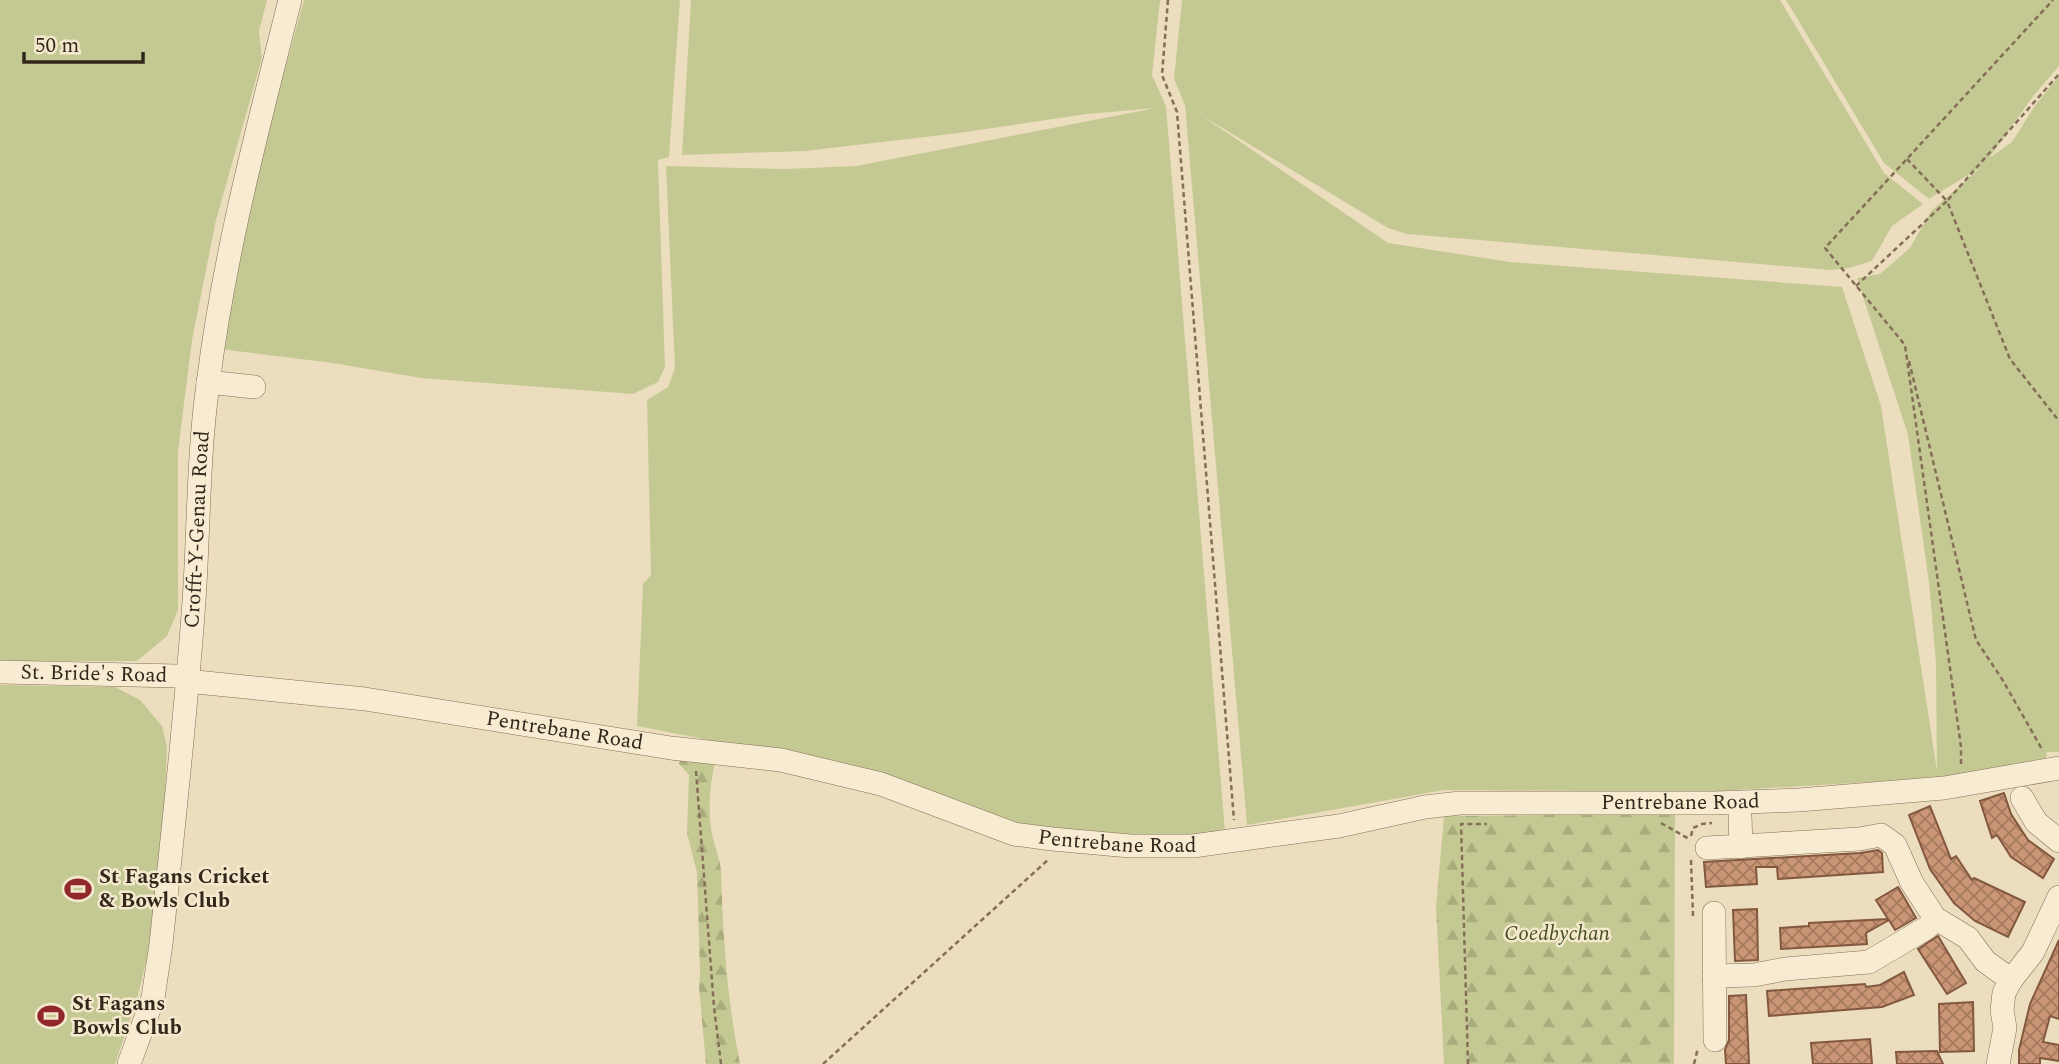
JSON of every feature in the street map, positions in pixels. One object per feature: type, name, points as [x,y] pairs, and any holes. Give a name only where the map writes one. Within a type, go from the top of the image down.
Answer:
[{"type":"street","name":"Crofft-Y-Genau Road","points":[[129,1064],[153,998],[157,977],[187,679],[208,382],[240,209],[290,0]]},
{"type":"street","points":[[208,382],[254,387]]},
{"type":"street","name":"St. Bride's Road","points":[[0,672],[177,676],[187,679]]},
{"type":"street","name":"Pentrebane Road","points":[[187,679],[365,699],[695,751],[781,760],[865,779],[1001,830],[1052,839],[1130,846],[1166,847],[1235,842],[1460,803],[1734,803],[1799,800],[1961,785],[2059,768]]},
{"type":"street","points":[[2022,798],[2036,822],[2059,841]]},
{"type":"street","points":[[1740,817],[1741,847]]},
{"type":"street","points":[[1707,849],[1859,839],[1881,835],[1895,845],[1912,883],[1935,918],[1968,938],[1985,961],[2011,979]]},
{"type":"street","points":[[1998,1064],[2005,1028],[2002,1003],[2011,979],[2030,957],[2059,897]]},
{"type":"street","points":[[1714,913],[1715,1040]]},
{"type":"street","points":[[1714,966],[1754,975],[1785,969],[1869,962],[1928,927],[1935,918]]},
{"type":"path","points":[[1168,0],[1162,75],[1177,112],[1235,842]]},
{"type":"path","points":[[2043,751],[2002,679],[1976,640],[1905,345],[1825,248],[2053,0]]},
{"type":"path","points":[[1856,286],[1947,201],[2059,74]]},
{"type":"path","points":[[1907,159],[1947,201],[2010,359],[2059,421]]},
{"type":"path","points":[[1905,345],[1961,747],[1961,785]]},
{"type":"path","points":[[695,751],[714,1007],[721,1064]]},
{"type":"path","points":[[1658,822],[1707,849]]},
{"type":"path","points":[[1468,1064],[1461,824],[1487,824]]},
{"type":"path","points":[[824,1064],[1052,856],[1052,839]]},
{"type":"green space","points":[[0,0],[267,0],[259,31],[262,58],[216,220],[192,340],[178,451],[178,610],[167,636],[137,661],[0,661]]},
{"type":"green space","points":[[304,0],[680,0],[669,157],[658,160],[665,367],[658,382],[633,394],[421,378],[333,363],[221,349],[260,160]]},
{"type":"green space","points":[[691,0],[1160,0],[1152,75],[1166,106],[1225,832],[1168,838],[1005,827],[755,749],[637,726],[643,584],[651,575],[647,400],[668,387],[675,368],[666,166],[785,169],[856,166],[1156,108],[1087,114],[959,133],[805,151],[682,155]]},
{"type":"green space","points":[[1182,0],[1780,0],[1884,173],[1923,204],[1892,226],[1872,261],[1849,268],[1831,270],[1407,234],[1388,228],[1201,115],[1388,243],[1510,262],[1842,287],[1881,406],[1937,771],[1936,663],[1929,582],[1908,435],[1857,278],[1880,274],[1910,248],[1931,211],[1981,167],[1929,199],[1884,163],[1786,0],[2059,0],[2059,66],[2034,95],[1989,158],[2012,142],[2034,107],[2059,76],[2059,752],[2047,752],[2046,758],[1938,778],[1702,792],[1444,790],[1247,825],[1185,105],[1174,79]]},
{"type":"green space","name":"St Fagans Cricket & Bowls Club","points":[[0,685],[115,687],[140,700],[162,726],[167,747],[164,824],[148,954],[137,999],[115,1064],[0,1064]]},
{"type":"green space","points":[[681,756],[716,759],[710,794],[710,820],[720,866],[726,968],[740,1064],[706,1064],[699,987],[697,873],[687,833],[689,775],[679,764]]},
{"type":"green space","name":"Coedbychan","points":[[1675,814],[1674,1064],[1444,1064],[1436,907],[1444,816]]},
{"type":"building","points":[[2004,793],[2011,814],[2028,840],[2054,859],[2043,878],[2011,857],[1997,835],[1992,838],[1980,801]]},
{"type":"building","points":[[1930,806],[1951,859],[1956,856],[1972,880],[1974,878],[2025,902],[2008,937],[1975,921],[1954,903],[1930,869],[1909,815]]},
{"type":"building","points":[[1878,850],[1882,853],[1883,872],[1778,879],[1777,867],[1756,867],[1757,884],[1706,887],[1704,862]]},
{"type":"building","points":[[1898,887],[1916,918],[1895,930],[1889,920],[1866,933],[1867,944],[1781,949],[1780,928],[1809,926],[1809,923],[1888,919],[1876,900]]},
{"type":"building","points":[[1757,909],[1758,960],[1735,961],[1733,910]]},
{"type":"building","points":[[1938,936],[1966,983],[1947,994],[1918,949]]},
{"type":"building","points":[[2059,940],[2059,1019],[2050,1016],[2043,1042],[2059,1045],[2059,1061],[2040,1058],[2040,1064],[2019,1064],[2019,1050],[2030,1004]]},
{"type":"building","points":[[1904,972],[1914,995],[1882,1007],[1769,1016],[1767,991],[1865,984],[1866,987],[1880,985]]},
{"type":"building","points":[[1746,995],[1749,1064],[1726,1064],[1729,996]]},
{"type":"building","points":[[1973,1002],[1974,1051],[1940,1052],[1939,1004]]},
{"type":"building","points":[[1870,1039],[1872,1064],[1813,1064],[1811,1043]]},
{"type":"building","points":[[1937,1051],[1943,1064],[1897,1064],[1896,1052]]},
{"type":"place","name":"St Fagans Cricket & Bowls Club","points":[[78,889]]},
{"type":"place","name":"St Fagans Bowls Club","points":[[51,1016]]}]
